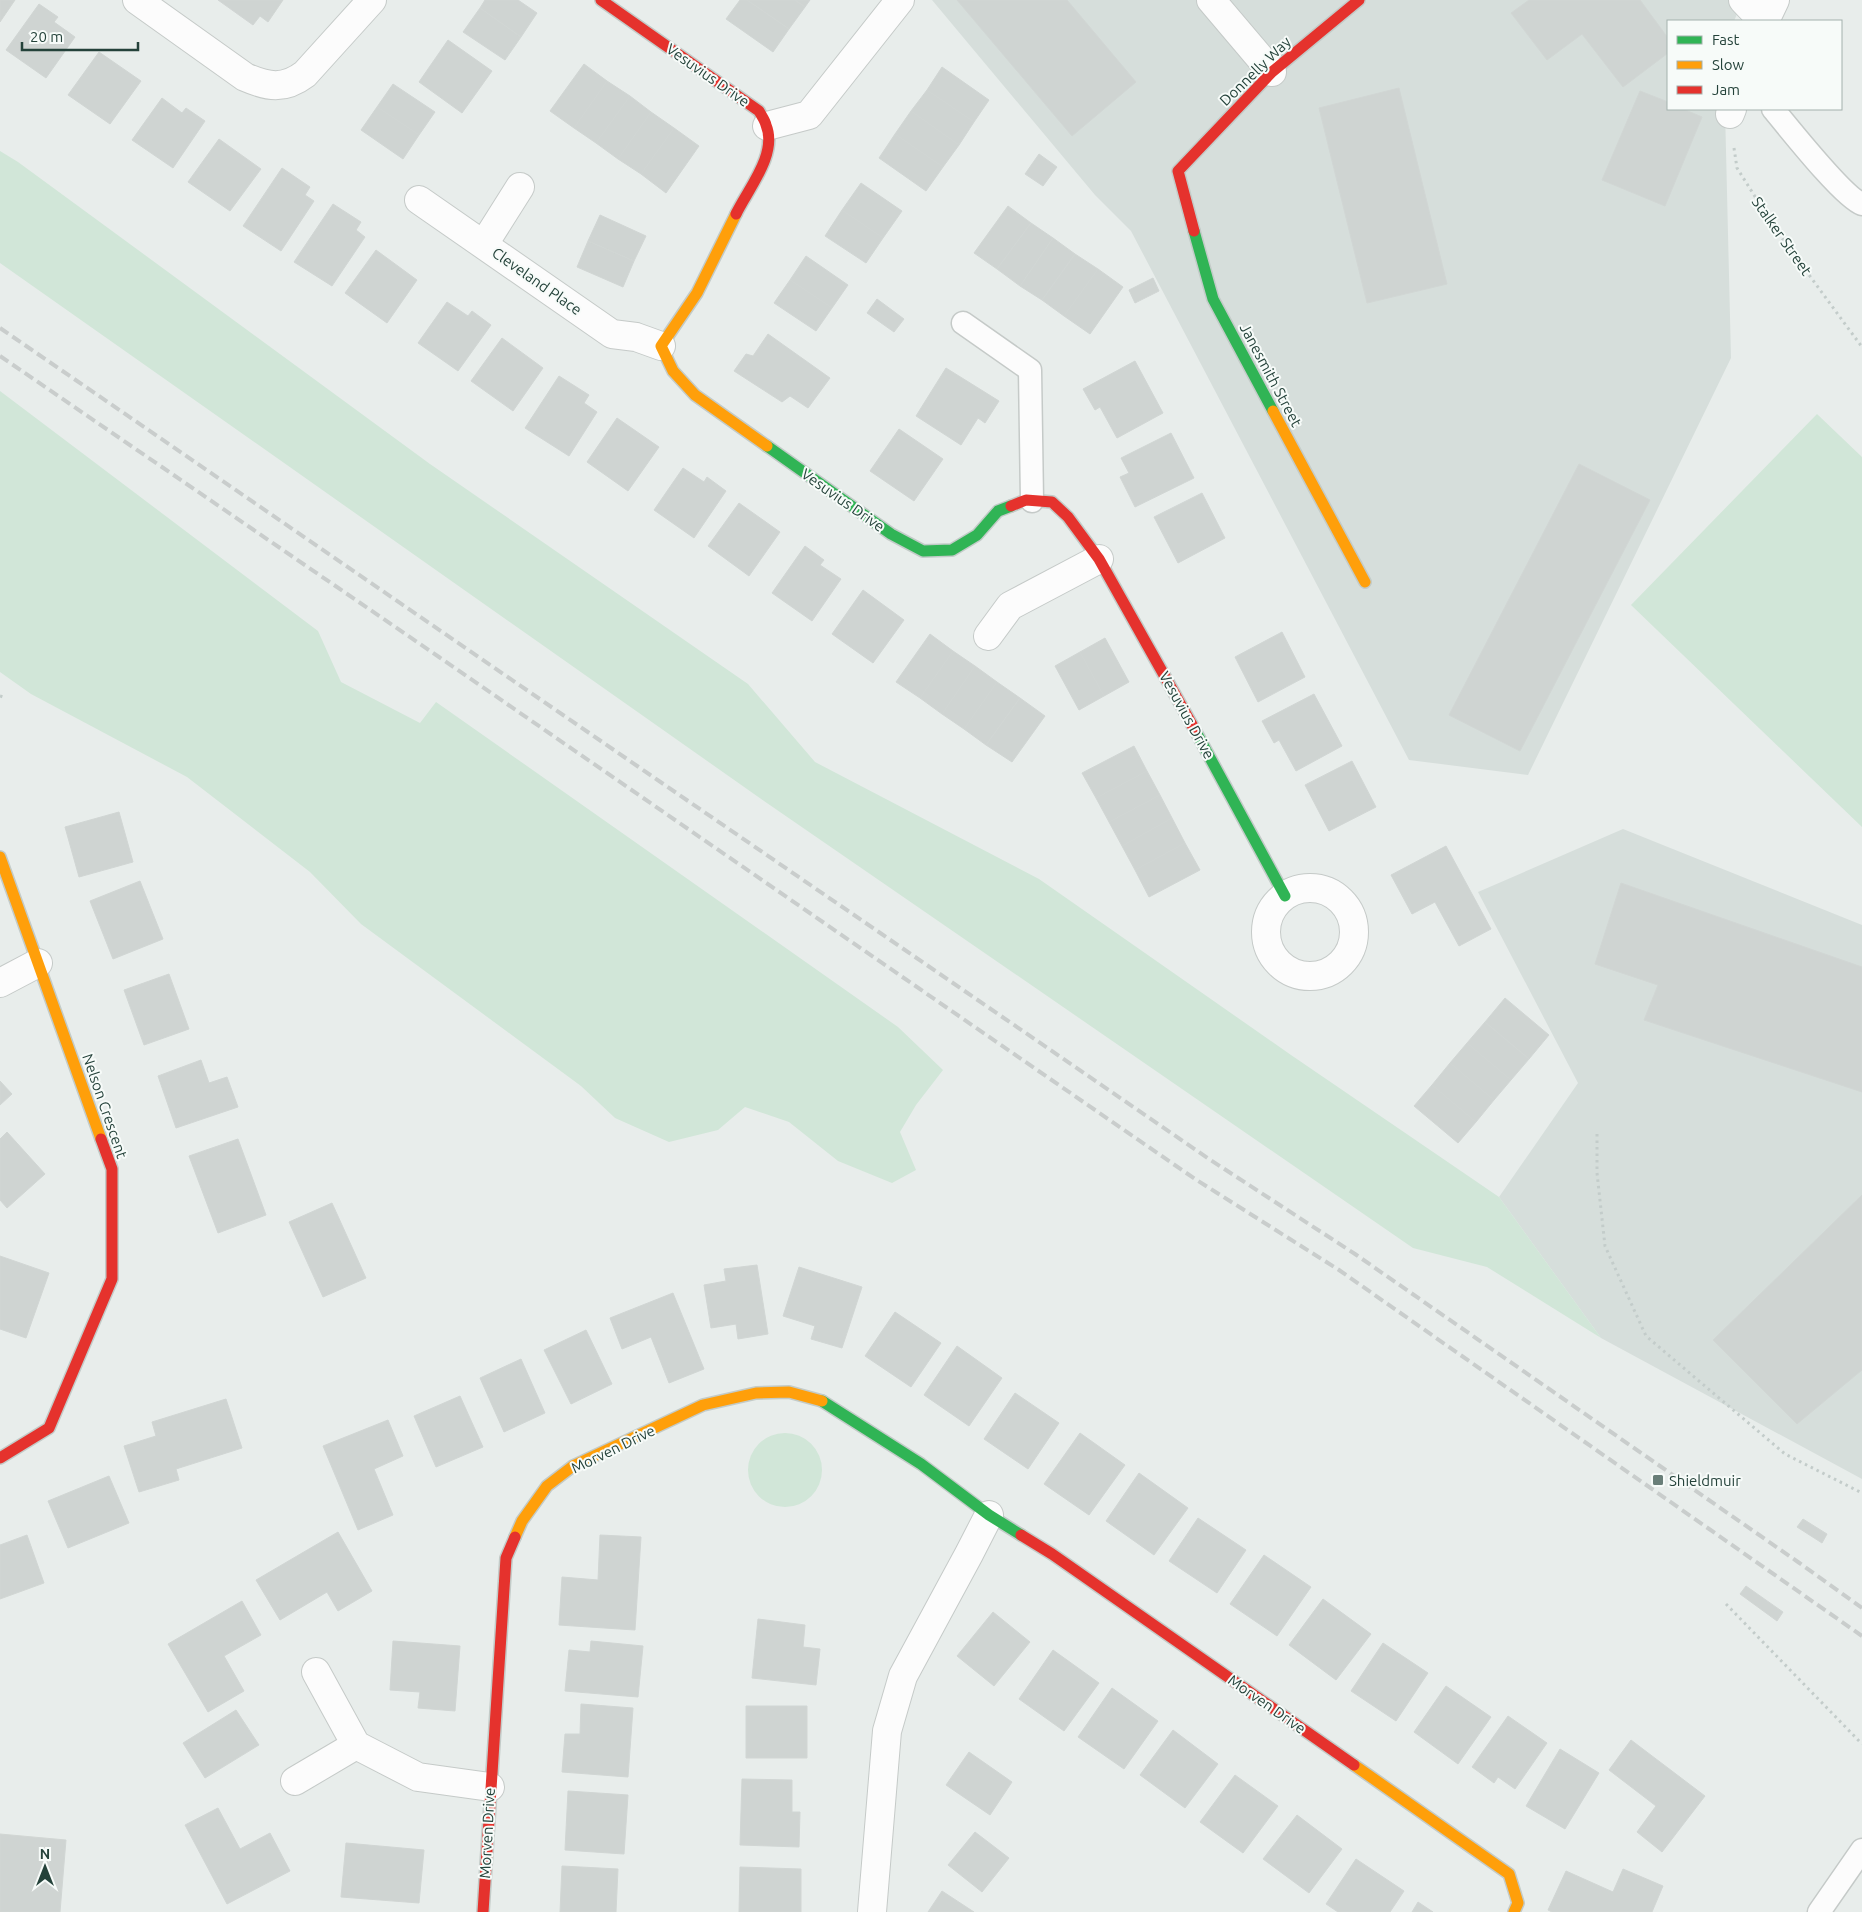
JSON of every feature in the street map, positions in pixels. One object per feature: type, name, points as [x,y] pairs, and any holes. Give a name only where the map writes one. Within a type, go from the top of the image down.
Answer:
[{"type":"street","points":[[137,0],[245,77],[263,85],[280,86],[294,82],[305,74],[372,0]]},
{"type":"street","name":"Vesuvius Drive","points":[[601,0],[759,111],[767,126]]},
{"type":"street","points":[[661,346],[697,293],[740,206],[763,166],[769,143],[767,126],[809,115],[900,0]]},
{"type":"street","points":[[1211,0],[1272,72]]},
{"type":"street","name":"Donnelly Way","points":[[1178,171],[1272,72],[1359,0]]},
{"type":"street","points":[[1743,0],[1763,20]]},
{"type":"street","points":[[1765,20],[1775,0]]},
{"type":"street","name":"Janesmith Street","points":[[1178,171],[1213,298],[1365,582]]},
{"type":"street","points":[[484,244],[520,187]]},
{"type":"street","name":"Cleveland Place","points":[[419,200],[612,334],[636,337],[661,346]]},
{"type":"street","name":"Vesuvius Drive","points":[[661,346],[672,371],[694,395],[891,534],[923,551],[952,550],[977,535],[998,511],[1026,500],[1052,502],[1068,517],[1099,559],[1170,683],[1286,896]]},
{"type":"street","points":[[988,636],[1010,606],[1099,559]]},
{"type":"street","name":"Nelson Crescent","points":[[0,857],[112,1169],[112,1279],[49,1428],[0,1458]]},
{"type":"street","points":[[0,983],[38,963]]},
{"type":"street","name":"Morven Drive","points":[[483,1912],[506,1558],[522,1520],[547,1486],[573,1466],[703,1405],[756,1393],[789,1392],[821,1401],[921,1464],[988,1515],[1052,1554],[1509,1874],[1518,1903],[1514,1912]]},
{"type":"street","points":[[872,1912],[887,1731],[903,1676],[970,1554],[988,1515]]},
{"type":"street","points":[[316,1672],[356,1745],[418,1776],[490,1787]]},
{"type":"street","points":[[295,1781],[356,1745]]},
{"type":"lane","points":[[1774,110],[1855,202],[1862,204]]},
{"type":"lane","points":[[963,323],[1030,370],[1032,501]]},
{"type":"lane","points":[[1819,1912],[1862,1850]]},
{"type":"path","name":"Stalker Street","points":[[1731,111],[1737,168],[1776,230],[1862,347]]},
{"type":"path","points":[[1597,1134],[1597,1173],[1605,1246],[1646,1336],[1785,1454],[1862,1493]]},
{"type":"path","points":[[1726,1604],[1862,1744]]},
{"type":"shaded area","points":[[932,0],[1743,0],[1734,20],[1667,20],[1667,110],[1725,110],[1731,358],[1528,775],[1409,760],[1131,231],[1095,195]]},
{"type":"shaded area","points":[[1623,829],[1862,925],[1862,1479],[1601,1338],[1499,1197],[1578,1083],[1478,892]]},
{"type":"green space","points":[[0,151],[18,162],[430,464],[748,684],[815,762],[1039,879],[1499,1197],[1601,1338],[1487,1267],[1413,1248],[764,801],[0,263]]},
{"type":"green space","points":[[0,391],[318,631],[341,682],[420,723],[436,702],[898,1027],[943,1070],[916,1105],[900,1132],[916,1170],[892,1183],[838,1161],[789,1122],[745,1107],[718,1130],[669,1142],[615,1118],[581,1086],[361,924],[310,872],[187,777],[31,694],[0,672]]},
{"type":"green space","points":[[1817,414],[1862,457],[1862,827],[1631,605]]},
{"type":"green space","points":[[785,1433],[799,1436],[811,1444],[819,1456],[822,1470],[819,1484],[811,1496],[799,1504],[785,1507],[771,1504],[759,1496],[751,1484],[748,1470],[751,1456],[759,1444],[771,1436]]},
{"type":"building","points":[[0,0],[15,0],[0,22]]},
{"type":"building","points":[[218,0],[283,0],[268,22],[260,16],[253,25]]},
{"type":"building","points":[[485,0],[518,0],[537,13],[521,37],[480,8]]},
{"type":"building","points":[[740,0],[747,0],[789,29],[773,52],[726,19]]},
{"type":"building","points":[[747,0],[795,0],[805,7],[789,29]]},
{"type":"building","points":[[795,0],[810,0],[805,7]]},
{"type":"building","points":[[957,0],[1067,0],[1136,82],[1072,136]]},
{"type":"building","points":[[1529,0],[1640,0],[1667,37],[1667,54],[1623,87],[1582,34],[1547,60],[1511,13]]},
{"type":"building","points":[[39,4],[58,17],[54,22],[75,37],[46,78],[6,50]]},
{"type":"building","points":[[480,8],[521,37],[505,60],[463,32]]},
{"type":"building","points":[[448,40],[492,71],[462,113],[419,82]]},
{"type":"building","points":[[99,52],[141,81],[110,124],[68,95]]},
{"type":"building","points":[[584,64],[607,81],[574,128],[550,111]]},
{"type":"building","points":[[942,67],[989,100],[974,122],[927,90]]},
{"type":"building","points":[[607,81],[630,96],[596,143],[574,128]]},
{"type":"building","points":[[393,84],[435,112],[419,135],[377,107]]},
{"type":"building","points":[[1399,88],[1447,284],[1367,303],[1319,108]]},
{"type":"building","points":[[927,90],[974,122],[959,145],[911,111]]},
{"type":"building","points":[[1640,91],[1667,102],[1667,110],[1685,110],[1702,117],[1665,206],[1602,180]]},
{"type":"building","points":[[630,96],[651,112],[618,159],[596,143]]},
{"type":"building","points":[[162,98],[182,113],[186,108],[205,121],[173,168],[132,140]]},
{"type":"building","points":[[377,107],[419,135],[403,159],[361,130]]},
{"type":"building","points":[[911,111],[959,145],[943,167],[895,134]]},
{"type":"building","points":[[651,112],[674,128],[641,174],[618,159]]},
{"type":"building","points":[[674,128],[699,146],[666,193],[641,174]]},
{"type":"building","points":[[895,134],[943,167],[926,191],[879,158]]},
{"type":"building","points":[[219,139],[261,169],[230,211],[188,182]]},
{"type":"building","points":[[1039,154],[1057,167],[1043,186],[1025,174]]},
{"type":"building","points":[[282,168],[310,187],[305,195],[314,201],[281,251],[243,226]]},
{"type":"building","points":[[861,183],[902,211],[883,238],[842,210]]},
{"type":"building","points":[[333,204],[361,222],[356,230],[365,237],[332,286],[294,262]]},
{"type":"building","points":[[1008,206],[1031,223],[997,269],[974,253]]},
{"type":"building","points":[[842,210],[883,238],[866,263],[825,236]]},
{"type":"building","points":[[600,215],[646,236],[634,261],[588,241]]},
{"type":"building","points":[[1031,223],[1053,238],[1020,286],[997,269]]},
{"type":"building","points":[[1053,238],[1075,254],[1042,300],[1020,286]]},
{"type":"building","points":[[588,241],[634,261],[623,287],[577,267]]},
{"type":"building","points":[[376,250],[417,280],[387,323],[345,293]]},
{"type":"building","points":[[1075,254],[1098,269],[1064,316],[1042,300]]},
{"type":"building","points":[[806,256],[848,285],[832,308],[790,280]]},
{"type":"building","points":[[1098,269],[1123,287],[1090,334],[1064,316]]},
{"type":"building","points":[[1153,278],[1159,291],[1135,303],[1129,290]]},
{"type":"building","points":[[790,280],[832,308],[816,331],[774,303]]},
{"type":"building","points":[[877,299],[904,319],[894,332],[867,313]]},
{"type":"building","points":[[447,302],[468,316],[472,311],[491,325],[458,371],[418,343]]},
{"type":"building","points":[[768,334],[830,378],[808,408],[790,396],[782,402],[734,371],[746,354],[753,356]]},
{"type":"building","points":[[502,338],[543,368],[513,411],[471,381]]},
{"type":"building","points":[[1135,361],[1163,413],[1117,438],[1100,407],[1095,410],[1083,389]]},
{"type":"building","points":[[946,368],[999,401],[985,423],[978,418],[961,445],[916,416]]},
{"type":"building","points":[[559,376],[589,395],[584,403],[597,412],[569,456],[525,428]]},
{"type":"building","points":[[617,418],[659,447],[628,491],[587,462]]},
{"type":"building","points":[[899,429],[943,459],[914,501],[870,471]]},
{"type":"building","points":[[1171,433],[1194,478],[1135,507],[1120,477],[1129,473],[1121,458]]},
{"type":"building","points":[[1579,464],[1650,500],[1520,751],[1449,715]]},
{"type":"building","points":[[683,468],[704,482],[707,477],[726,491],[694,538],[654,510]]},
{"type":"building","points":[[1202,493],[1225,538],[1178,563],[1154,517]]},
{"type":"building","points":[[739,503],[780,532],[749,576],[708,546]]},
{"type":"building","points":[[805,546],[824,560],[820,565],[841,579],[812,621],[772,593]]},
{"type":"building","points":[[863,590],[904,620],[873,663],[832,634]]},
{"type":"building","points":[[1282,632],[1305,677],[1258,702],[1235,657]]},
{"type":"building","points":[[930,634],[953,651],[920,698],[896,682]]},
{"type":"building","points":[[1105,638],[1129,682],[1104,696],[1080,652]]},
{"type":"building","points":[[953,651],[975,666],[942,714],[920,698]]},
{"type":"building","points":[[1080,652],[1104,696],[1079,710],[1055,666]]},
{"type":"building","points":[[975,666],[997,682],[964,729],[942,714]]},
{"type":"building","points":[[997,682],[1020,698],[986,745],[964,729]]},
{"type":"building","points":[[1314,694],[1342,746],[1296,771],[1279,740],[1274,743],[1262,721]]},
{"type":"building","points":[[1020,698],[1045,716],[1012,762],[986,745]]},
{"type":"building","points":[[1134,746],[1147,771],[1096,798],[1082,773]]},
{"type":"building","points":[[1352,761],[1376,807],[1329,831],[1305,785]]},
{"type":"building","points":[[1147,771],[1160,795],[1109,822],[1096,798]]},
{"type":"building","points":[[1160,795],[1172,818],[1122,846],[1109,822]]},
{"type":"building","points":[[119,812],[133,862],[79,877],[65,827]]},
{"type":"building","points":[[1172,818],[1185,843],[1135,870],[1122,846]]},
{"type":"building","points":[[1185,843],[1200,870],[1149,897],[1135,870]]},
{"type":"building","points":[[1446,846],[1491,929],[1459,946],[1435,902],[1412,914],[1391,875]]},
{"type":"building","points":[[140,881],[163,939],[113,959],[90,901]]},
{"type":"building","points":[[1621,883],[1862,967],[1862,1092],[1644,1020],[1658,985],[1595,964]]},
{"type":"building","points":[[169,974],[189,1029],[144,1045],[124,990]]},
{"type":"building","points":[[1505,998],[1549,1035],[1529,1059],[1485,1022]]},
{"type":"building","points":[[1485,1022],[1529,1059],[1511,1080],[1467,1043]]},
{"type":"building","points":[[1467,1043],[1511,1080],[1494,1100],[1450,1063]]},
{"type":"building","points":[[201,1060],[209,1083],[227,1077],[238,1107],[176,1128],[158,1076]]},
{"type":"building","points":[[1450,1063],[1494,1100],[1476,1122],[1432,1085]]},
{"type":"building","points":[[0,1081],[12,1094],[0,1105]]},
{"type":"building","points":[[1432,1085],[1476,1122],[1458,1143],[1414,1106]]},
{"type":"building","points":[[7,1132],[45,1174],[7,1208],[0,1200],[0,1139]]},
{"type":"building","points":[[238,1139],[266,1215],[218,1233],[189,1156]]},
{"type":"building","points":[[1862,1195],[1862,1370],[1797,1424],[1713,1340]]},
{"type":"building","points":[[332,1203],[366,1278],[323,1297],[289,1222]]},
{"type":"building","points":[[0,1256],[49,1273],[26,1338],[0,1329]]},
{"type":"building","points":[[757,1265],[768,1334],[738,1339],[736,1324],[711,1328],[704,1285],[726,1281],[724,1269]]},
{"type":"building","points":[[799,1267],[862,1287],[842,1348],[811,1339],[815,1326],[783,1316]]},
{"type":"building","points":[[673,1293],[704,1369],[669,1383],[651,1337],[622,1349],[610,1318]]},
{"type":"building","points":[[895,1312],[941,1343],[911,1387],[865,1356]]},
{"type":"building","points":[[586,1330],[612,1384],[571,1404],[544,1350]]},
{"type":"building","points":[[957,1346],[1002,1378],[969,1426],[924,1395]]},
{"type":"building","points":[[521,1359],[545,1413],[504,1432],[480,1378]]},
{"type":"building","points":[[1015,1393],[1059,1423],[1028,1469],[984,1439]]},
{"type":"building","points":[[460,1396],[483,1447],[436,1467],[414,1416]]},
{"type":"building","points":[[226,1399],[242,1448],[176,1469],[179,1480],[139,1492],[124,1446],[156,1436],[152,1422]]},
{"type":"building","points":[[388,1420],[403,1456],[374,1469],[393,1515],[358,1530],[323,1446]]},
{"type":"building","points":[[1080,1433],[1125,1465],[1089,1515],[1044,1484]]},
{"type":"building","points":[[1139,1473],[1188,1508],[1154,1555],[1106,1521]]},
{"type":"building","points":[[109,1476],[129,1523],[68,1548],[48,1501]]},
{"type":"building","points":[[1198,1518],[1246,1550],[1217,1593],[1169,1561]]},
{"type":"building","points":[[1803,1519],[1827,1534],[1822,1543],[1797,1527]]},
{"type":"building","points":[[338,1532],[372,1591],[338,1611],[327,1592],[280,1620],[256,1580]]},
{"type":"building","points":[[27,1535],[44,1583],[0,1599],[0,1545]]},
{"type":"building","points":[[600,1535],[641,1537],[635,1630],[559,1625],[562,1577],[598,1580]]},
{"type":"building","points":[[1264,1555],[1311,1587],[1277,1636],[1230,1604]]},
{"type":"building","points":[[1746,1586],[1783,1612],[1777,1621],[1740,1594]]},
{"type":"building","points":[[1323,1599],[1371,1634],[1336,1680],[1289,1645]]},
{"type":"building","points":[[242,1601],[261,1635],[224,1656],[244,1691],[208,1712],[168,1644]]},
{"type":"building","points":[[993,1612],[1030,1642],[994,1686],[957,1656]]},
{"type":"building","points":[[758,1619],[805,1625],[803,1647],[820,1649],[816,1685],[752,1678]]},
{"type":"building","points":[[393,1641],[460,1646],[455,1711],[418,1708],[420,1692],[390,1690]]},
{"type":"building","points":[[591,1641],[643,1646],[638,1697],[565,1691],[569,1650],[590,1652]]},
{"type":"building","points":[[1383,1643],[1428,1673],[1396,1721],[1351,1691]]},
{"type":"building","points":[[1053,1650],[1099,1683],[1064,1731],[1019,1699]]},
{"type":"building","points":[[1446,1686],[1491,1717],[1458,1764],[1414,1732]]},
{"type":"building","points":[[1112,1688],[1158,1721],[1124,1769],[1078,1737]]},
{"type":"building","points":[[581,1704],[633,1708],[628,1777],[562,1772],[565,1734],[580,1734]]},
{"type":"building","points":[[746,1706],[807,1706],[807,1758],[746,1758]]},
{"type":"building","points":[[236,1710],[259,1745],[205,1778],[183,1743]]},
{"type":"building","points":[[1508,1716],[1547,1743],[1515,1789],[1498,1777],[1494,1783],[1472,1767]]},
{"type":"building","points":[[1173,1730],[1218,1764],[1185,1808],[1140,1775]]},
{"type":"building","points":[[1631,1740],[1705,1796],[1662,1852],[1637,1832],[1656,1806],[1609,1770]]},
{"type":"building","points":[[1560,1749],[1599,1773],[1565,1829],[1526,1806]]},
{"type":"building","points":[[969,1752],[1012,1782],[990,1815],[946,1785]]},
{"type":"building","points":[[1235,1775],[1278,1806],[1243,1853],[1200,1822]]},
{"type":"building","points":[[742,1779],[792,1780],[792,1812],[800,1812],[799,1847],[740,1845]]},
{"type":"building","points":[[568,1791],[628,1795],[624,1854],[565,1850]]},
{"type":"building","points":[[218,1808],[240,1849],[270,1833],[290,1871],[227,1904],[185,1825]]},
{"type":"building","points":[[1297,1815],[1342,1849],[1309,1893],[1263,1859]]},
{"type":"building","points":[[975,1832],[1009,1858],[982,1892],[948,1865]]},
{"type":"building","points":[[0,1834],[66,1840],[60,1912],[0,1912]]},
{"type":"building","points":[[346,1843],[424,1850],[419,1903],[341,1897]]},
{"type":"building","points":[[1356,1859],[1404,1891],[1390,1912],[1338,1912],[1326,1904]]},
{"type":"building","points":[[562,1866],[618,1869],[616,1912],[560,1912]]},
{"type":"building","points":[[740,1867],[801,1869],[801,1912],[739,1912]]},
{"type":"building","points":[[1623,1869],[1663,1886],[1652,1912],[1552,1912],[1548,1910],[1566,1871],[1613,1892]]},
{"type":"building","points":[[942,1891],[974,1912],[928,1912]]},
{"type":"building","points":[[1418,1902],[1433,1912],[1412,1912]]},
{"type":"railway","points":[[0,328],[1209,1159],[1355,1254],[1862,1608]]},
{"type":"railway","points":[[0,356],[1195,1179],[1339,1270],[1862,1636]]},
{"type":"traffic: fast","points":[[1194,231],[1213,299],[1273,411]]},
{"type":"traffic: fast","points":[[767,446],[891,534],[923,551],[952,550],[977,535],[998,511],[1011,506]]},
{"type":"traffic: fast","points":[[1196,732],[1285,896]]},
{"type":"traffic: fast","points":[[822,1401],[921,1464],[989,1515],[1021,1535]]},
{"type":"traffic: slow","points":[[736,214],[697,293],[661,346],[673,371],[695,395],[767,446]]},
{"type":"traffic: slow","points":[[1273,411],[1365,582]]},
{"type":"traffic: slow","points":[[0,857],[101,1139]]},
{"type":"traffic: slow","points":[[515,1537],[522,1521],[547,1486],[573,1466],[703,1405],[756,1393],[789,1392],[822,1401]]},
{"type":"traffic: slow","points":[[1354,1765],[1509,1874],[1518,1903],[1514,1912]]},
{"type":"traffic: jam","points":[[601,0],[759,111],[764,119],[769,136],[768,148],[760,171],[736,214]]},
{"type":"traffic: jam","points":[[1194,231],[1178,171],[1272,72],[1359,0]]},
{"type":"traffic: jam","points":[[1011,506],[1026,500],[1052,502],[1068,517],[1099,559],[1196,732]]},
{"type":"traffic: jam","points":[[0,1458],[49,1428],[112,1279],[112,1169],[101,1139]]},
{"type":"traffic: jam","points":[[1021,1535],[1052,1554],[1354,1765]]},
{"type":"traffic: jam","points":[[483,1912],[506,1558],[515,1537]]},
{"type":"place","name":"Shieldmuir","points":[[1658,1480]]}]
